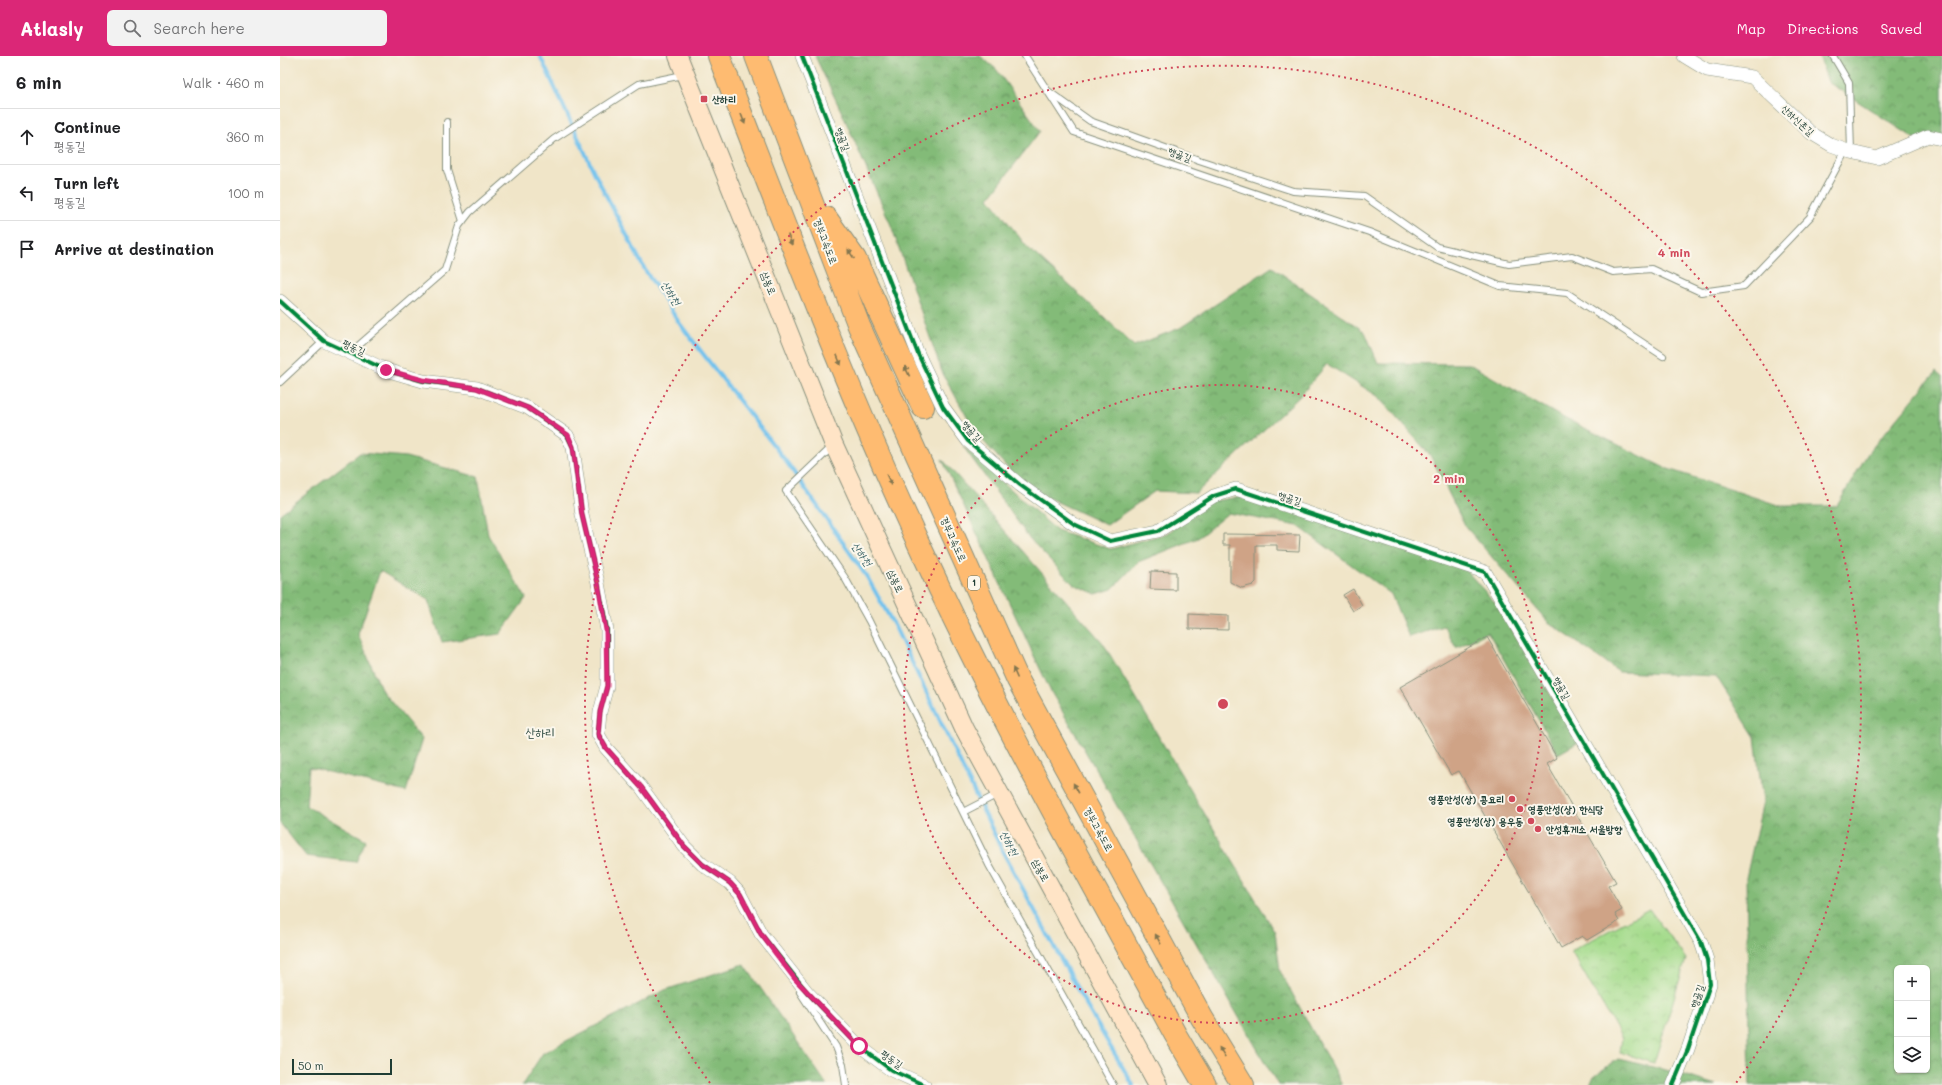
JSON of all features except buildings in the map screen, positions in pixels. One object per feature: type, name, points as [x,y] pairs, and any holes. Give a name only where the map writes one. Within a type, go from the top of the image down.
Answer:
[{"type":"highway","points":[[719,56],[777,208],[879,458],[930,569],[992,698],[1171,1027],[1206,1085]]},
{"type":"highway","name":"경부고속도로","points":[[756,56],[859,326],[1018,680],[1202,1018],[1243,1085]]},
{"type":"highway","points":[[806,188],[855,258],[923,407]]},
{"type":"main road","name":"삼봉로","points":[[678,56],[834,445],[964,728],[993,796],[1158,1085]]},
{"type":"street","name":"행골길","points":[[802,56],[918,354],[943,407],[968,441],[1020,485],[1074,524],[1110,541],[1158,531],[1214,496],[1236,488],[1485,572],[1701,942],[1707,960],[1710,984],[1688,1049],[1673,1085]]},
{"type":"street","name":"산하신촌길","points":[[1684,56],[1707,70],[1752,78],[1811,133],[1831,145],[1848,151],[1877,158],[1928,136],[1942,139]]},
{"type":"street","name":"평동길","points":[[280,301],[324,341],[386,370],[423,380],[476,388],[528,408],[568,435],[573,447],[582,515],[598,583],[606,630],[607,686],[600,712],[598,734],[606,748],[641,787],[684,846],[702,864],[730,883],[740,894],[761,934],[795,979],[859,1046],[891,1070],[924,1085]]},
{"type":"lane","name":"행골길","points":[[1025,56],[1048,91],[1090,121],[1199,160],[1293,191],[1364,196],[1437,247],[1509,264],[1572,256],[1613,272],[1651,269],[1701,292],[1744,286],[1810,217],[1848,151]]},
{"type":"lane","points":[[1833,56],[1849,83],[1848,151]]},
{"type":"lane","points":[[350,353],[446,270],[459,226],[470,212],[554,139],[639,84],[686,75]]},
{"type":"lane","points":[[1048,91],[1074,132],[1369,232],[1500,286],[1567,293],[1663,356]]},
{"type":"lane","points":[[447,122],[447,170],[463,221]]},
{"type":"lane","points":[[280,382],[324,341]]},
{"type":"lane","points":[[834,445],[817,463],[786,491],[844,578],[869,621],[989,865],[1113,1085]]},
{"type":"lane","points":[[963,812],[993,796]]},
{"type":"lane","points":[[795,979],[802,995],[836,1048],[844,1065],[846,1085]]},
{"type":"green space","points":[[815,56],[980,56],[996,69],[1040,131],[989,198],[1027,247],[1134,346],[1180,328],[1272,267],[1365,332],[1378,363],[1469,364],[1558,415],[1665,468],[1781,506],[1837,506],[1868,453],[1936,372],[1942,377],[1942,1085],[1750,1085],[1746,878],[1763,802],[1755,737],[1716,676],[1619,672],[1547,621],[1465,526],[1430,455],[1379,397],[1327,364],[1299,397],[1196,493],[1155,491],[1107,525],[1025,487],[976,433],[942,372],[891,225],[843,115]]},
{"type":"green space","points":[[1819,56],[1942,56],[1942,145],[1914,138],[1828,82]]},
{"type":"green space","points":[[963,446],[1057,531],[1111,549],[1168,533],[1214,496],[1214,501],[1250,495],[1465,569],[1497,605],[1579,742],[1558,754],[1488,632],[1456,648],[1444,626],[1409,637],[1391,594],[1298,526],[1228,513],[1198,538],[1138,562],[1112,589],[1096,594],[1073,584],[1030,539]]},
{"type":"green space","points":[[360,453],[406,457],[478,477],[488,535],[526,598],[500,634],[442,642],[428,600],[380,571],[358,634],[382,691],[422,739],[406,792],[309,767],[306,806],[366,840],[356,862],[306,856],[280,823],[280,514]]},
{"type":"green space","points":[[942,459],[1103,643],[1275,932],[1280,971],[1342,1085],[1278,1085],[1050,690]]},
{"type":"green space","points":[[1649,909],[1686,959],[1654,1063],[1620,1052],[1622,1038],[1571,951]]},
{"type":"green space","points":[[744,964],[827,1085],[522,1085],[543,1053],[665,990]]},
{"type":"green space","points":[[1618,1059],[1670,1071],[1716,1085],[1590,1085],[1594,1076]]},
{"type":"waterway","name":"산하천","points":[[540,56],[595,174],[645,270],[680,324],[788,464],[867,577],[895,627],[1003,852],[1086,1005],[1133,1085]]},
{"type":"cycle path","points":[[802,56],[918,354],[943,407],[968,441],[1020,485],[1074,524],[1110,541],[1158,531],[1214,496],[1236,489],[1485,572],[1701,942],[1707,960],[1710,984],[1688,1049],[1673,1085]]},
{"type":"cycle path","points":[[280,301],[324,341],[386,370],[423,381],[477,388],[528,408],[567,435],[573,447],[582,515],[607,630],[607,686],[600,712],[598,734],[606,748],[641,787],[684,846],[702,864],[730,883],[740,894],[761,934],[807,992],[859,1046],[891,1070],[924,1085]]},
{"type":"place","name":"산하리","points":[[704,99]]},
{"type":"place","name":"영풍안성(상) 콩요리","points":[[1512,799]]},
{"type":"place","name":"영풍안성(상) 한식당","points":[[1520,809]]},
{"type":"place","name":"영풍안성(상) 용우동","points":[[1531,821]]},
{"type":"place","name":"안성휴게소 서울방향","points":[[1538,829]]},
{"type":"district","name":"산하리","points":[[540,733]]},
{"type":"route","points":[[386,370],[423,380],[476,388],[528,408],[568,435],[573,447],[582,515],[598,583],[606,630],[608,664],[607,686],[600,712],[598,734],[606,748],[641,787],[684,846],[702,864],[730,883],[740,894],[761,934],[795,979],[859,1046]]}]
